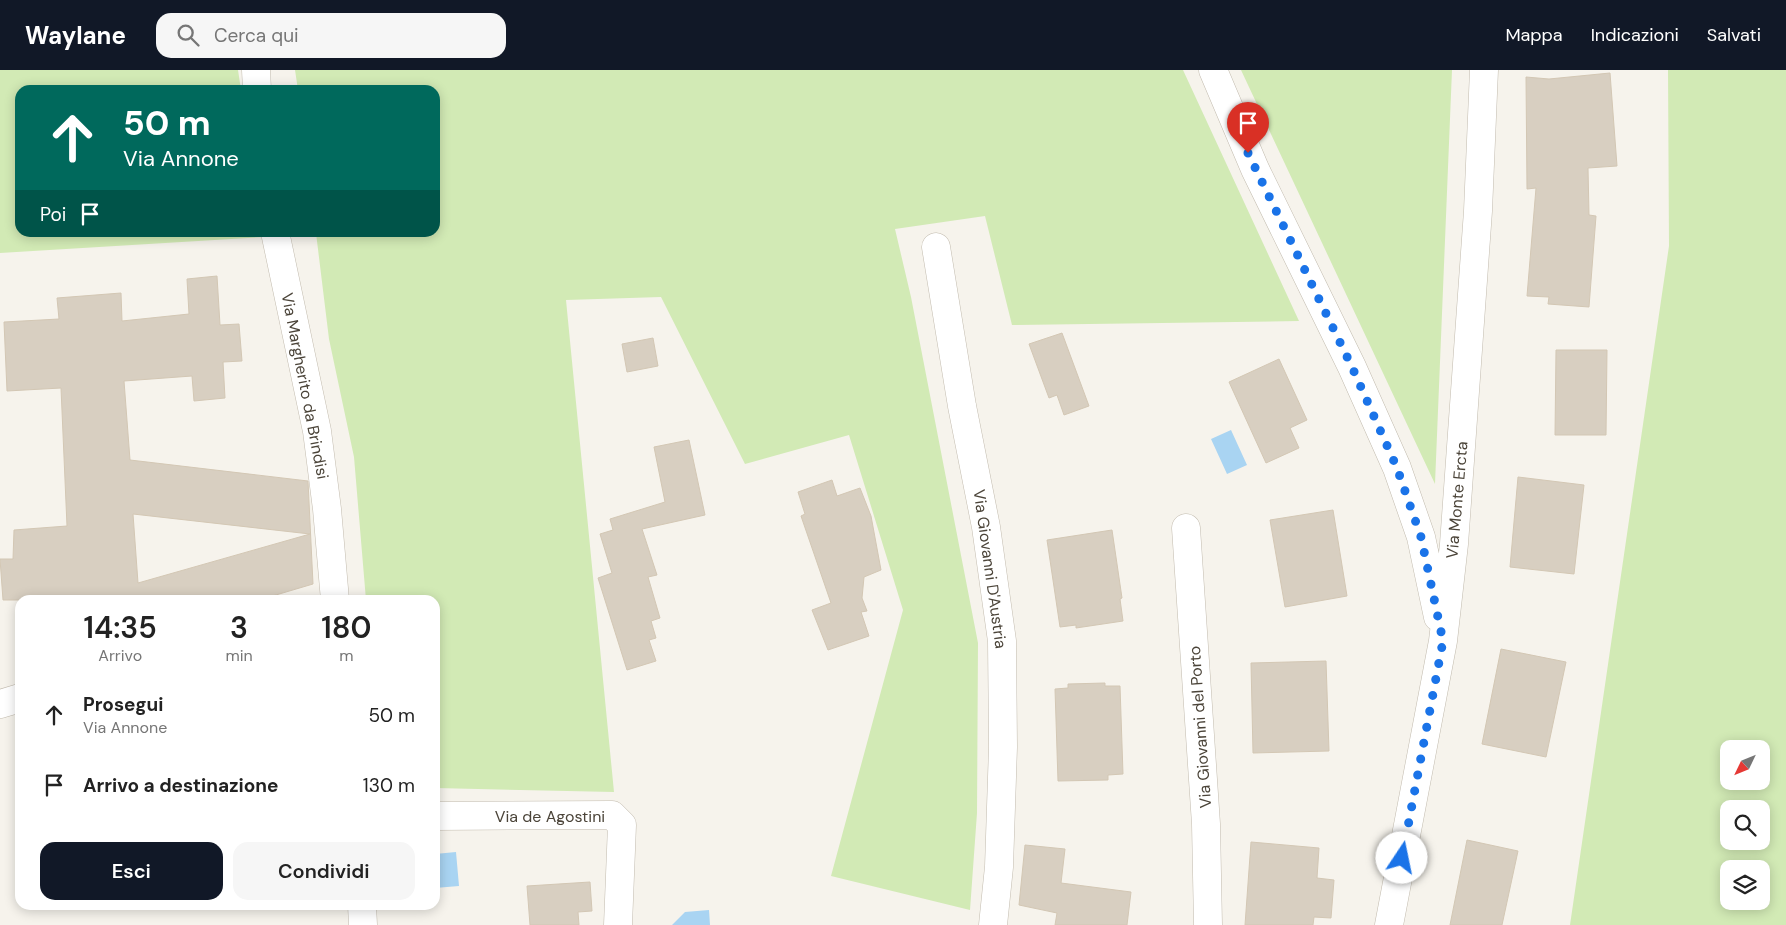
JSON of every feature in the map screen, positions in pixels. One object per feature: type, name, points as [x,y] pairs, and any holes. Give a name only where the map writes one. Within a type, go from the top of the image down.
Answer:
[{"type":"street","points":[[256,70],[257,85]]},
{"type":"street","points":[[1213,70],[1255,169],[1352,367],[1397,468],[1421,537],[1443,641]]},
{"type":"street","name":"Via Monte Ercta","points":[[1389,925],[1443,641],[1454,544],[1478,211],[1484,70]]},
{"type":"street","name":"Via Margherito da Brindisi","points":[[276,237],[317,432],[327,509],[335,595]]},
{"type":"street","name":"Via Giovanni D'Austria","points":[[936,247],[962,406],[986,527],[1002,641],[1003,747],[1000,848],[993,925]]},
{"type":"street","name":"Via Giovanni del Porto","points":[[1186,528],[1206,814],[1208,925]]},
{"type":"street","points":[[0,704],[15,700]]},
{"type":"street","name":"Via de Agostini","points":[[440,816],[612,815],[622,825],[618,925]]},
{"type":"street","points":[[362,910],[363,925]]},
{"type":"green space","points":[[0,70],[238,70],[240,85],[15,85],[15,237],[263,237],[0,253]]},
{"type":"green space","points":[[295,70],[1183,70],[1299,321],[1012,325],[985,216],[895,229],[911,297],[978,643],[977,813],[970,910],[831,876],[903,610],[849,435],[745,464],[661,297],[566,300],[614,792],[440,788],[440,595],[366,595],[354,457],[329,339],[316,237],[440,237],[440,85],[297,85]]},
{"type":"green space","points":[[1241,70],[1452,70],[1435,484]]},
{"type":"green space","points":[[1668,70],[1786,70],[1786,925],[1570,925],[1669,246]]},
{"type":"water","points":[[1231,430],[1247,465],[1227,474],[1211,439]]},
{"type":"water","points":[[456,852],[459,886],[440,888],[440,854]]},
{"type":"water","points":[[709,910],[710,925],[672,925],[685,912]]},
{"type":"building","points":[[1610,73],[1617,166],[1588,168],[1589,215],[1596,216],[1589,307],[1548,304],[1549,297],[1527,296],[1536,188],[1527,189],[1526,77],[1549,79]]},
{"type":"building","points":[[217,276],[220,325],[239,324],[242,361],[223,362],[225,398],[194,401],[192,376],[124,381],[130,460],[308,481],[313,584],[276,595],[15,595],[15,600],[3,600],[0,559],[13,559],[14,530],[67,526],[61,388],[7,391],[4,322],[59,319],[57,298],[121,293],[122,321],[189,314],[187,279]],"holes":[[[133,514],[310,534],[138,583]]]},
{"type":"building","points":[[1062,333],[1089,406],[1064,415],[1057,395],[1049,398],[1029,344]]},
{"type":"building","points":[[653,338],[658,366],[627,372],[622,344]]},
{"type":"building","points":[[1556,350],[1607,350],[1606,435],[1555,435]]},
{"type":"building","points":[[1279,359],[1307,420],[1290,428],[1299,448],[1266,463],[1229,382]]},
{"type":"building","points":[[689,440],[705,515],[642,529],[657,575],[648,577],[660,618],[651,621],[656,638],[649,640],[656,661],[627,670],[598,578],[612,573],[600,534],[613,530],[610,519],[665,502],[654,447]]},
{"type":"building","points":[[1518,477],[1584,485],[1574,574],[1510,567]]},
{"type":"building","points":[[832,480],[837,496],[860,488],[871,516],[881,570],[864,577],[862,598],[867,611],[861,612],[869,636],[828,650],[812,610],[831,603],[801,516],[805,514],[798,492]]},
{"type":"building","points":[[1333,510],[1347,596],[1285,607],[1270,520]]},
{"type":"building","points":[[1112,530],[1122,598],[1120,599],[1123,621],[1076,628],[1076,625],[1060,627],[1047,540]]},
{"type":"building","points":[[1501,649],[1566,662],[1546,757],[1482,744]]},
{"type":"building","points":[[1326,661],[1329,751],[1253,753],[1251,663]]},
{"type":"building","points":[[1105,683],[1105,686],[1120,686],[1123,774],[1108,775],[1108,780],[1058,781],[1055,689],[1068,688],[1068,684]]},
{"type":"building","points":[[1467,840],[1518,851],[1502,925],[1450,925]]},
{"type":"building","points":[[1251,842],[1319,848],[1317,878],[1334,880],[1331,918],[1314,917],[1313,925],[1245,925]]},
{"type":"building","points":[[1025,845],[1065,849],[1061,883],[1131,892],[1127,925],[1055,925],[1057,913],[1019,905]]},
{"type":"building","points":[[590,882],[592,911],[578,912],[579,925],[530,925],[527,886]]},
{"type":"route","points":[[1248,153],[1352,367],[1397,468],[1421,537],[1443,641],[1402,858]]}]
